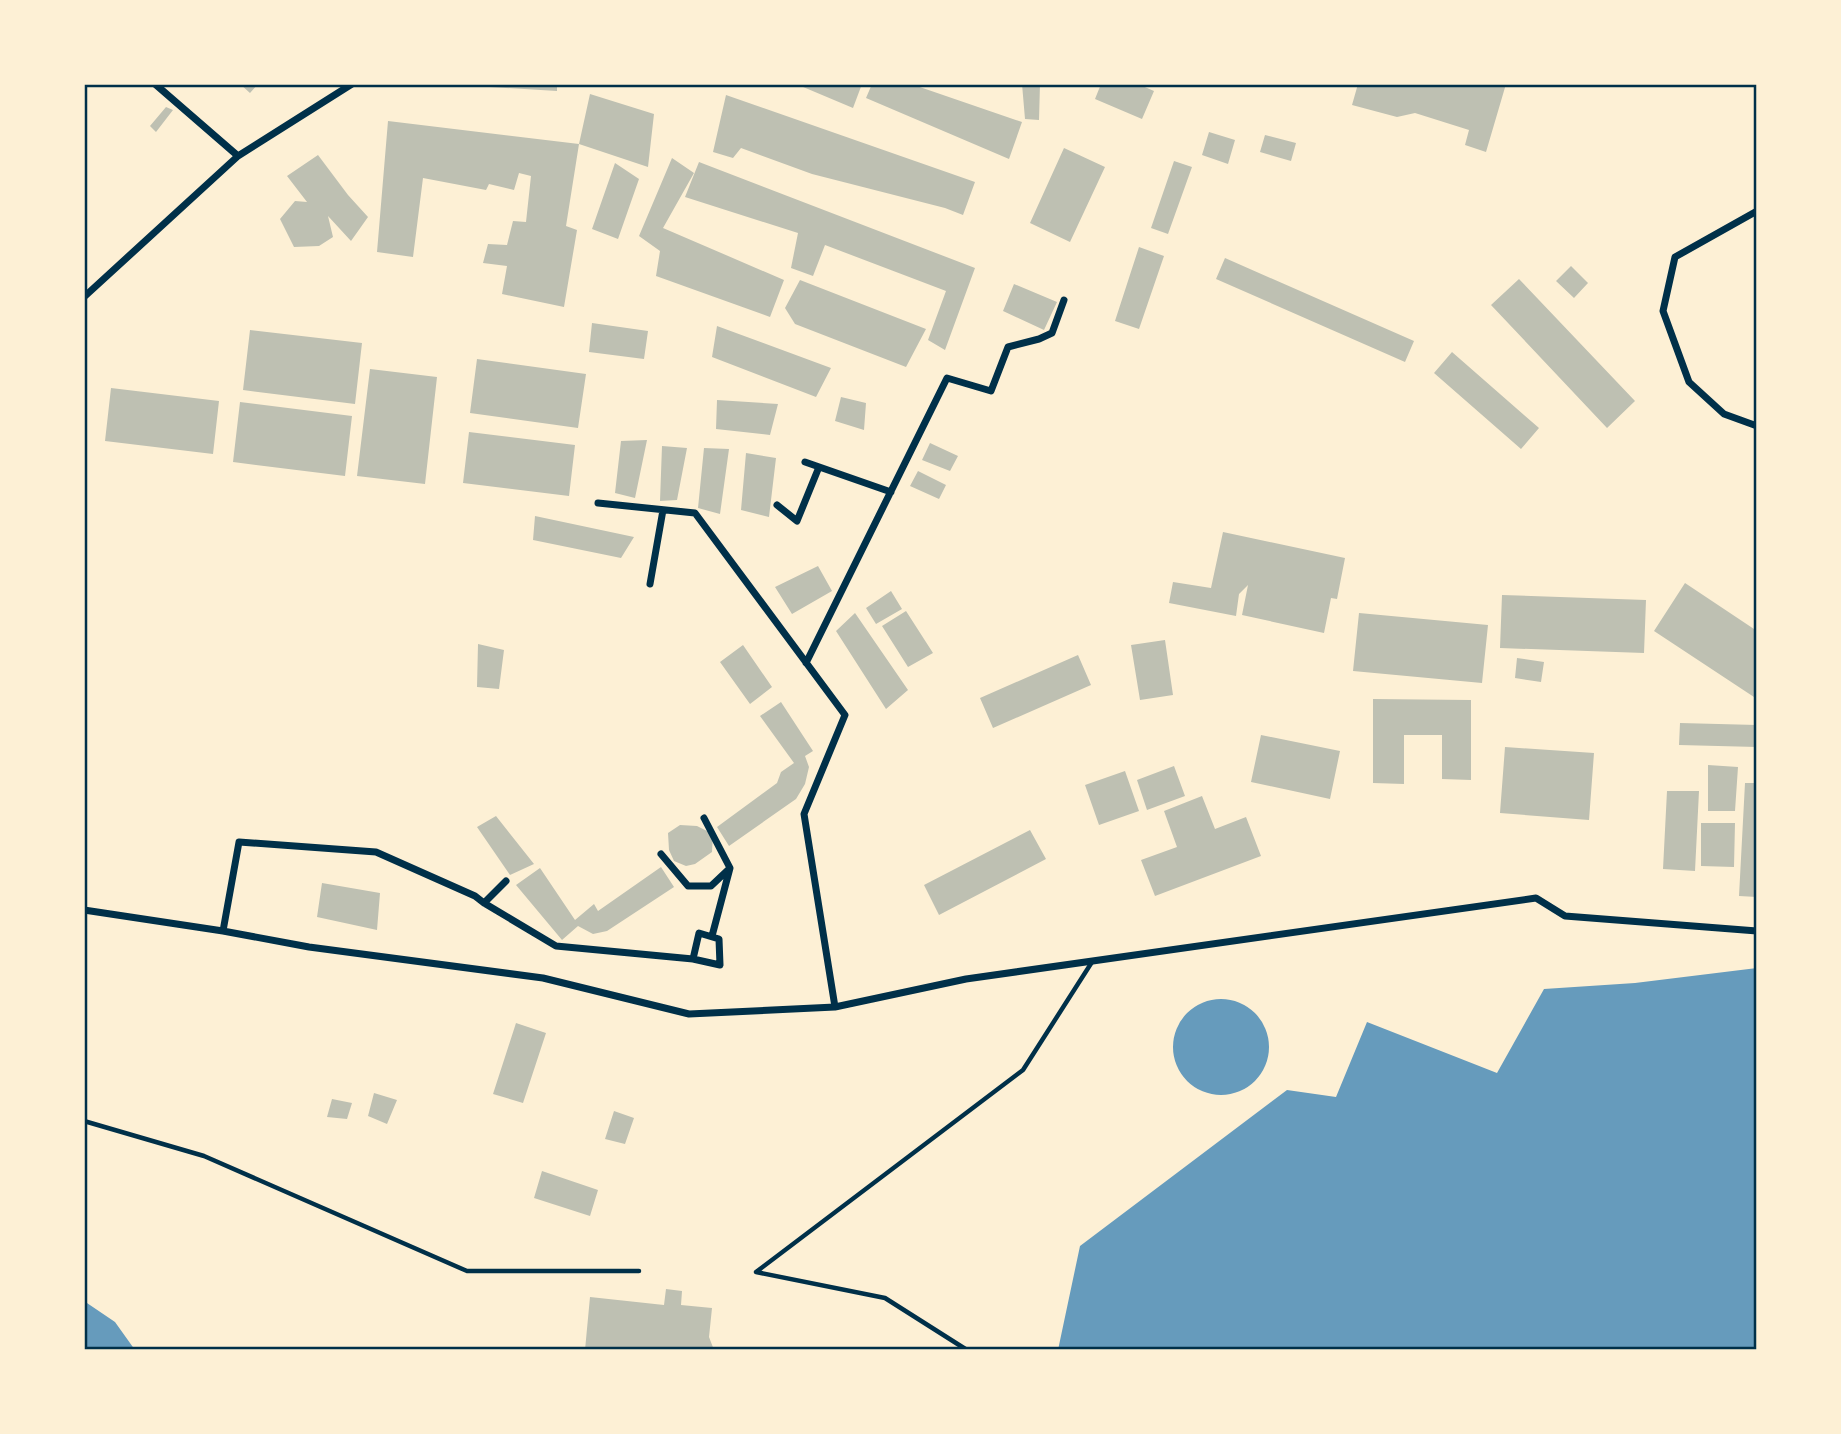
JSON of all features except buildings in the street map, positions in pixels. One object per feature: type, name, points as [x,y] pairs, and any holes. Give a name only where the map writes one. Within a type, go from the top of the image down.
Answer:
[{"type":"street","points":[[155,84],[239,156]]},
{"type":"street","points":[[84,297],[239,156],[352,84]]},
{"type":"street","points":[[1757,211],[1675,257],[1663,311],[1689,382],[1724,414],[1757,426]]},
{"type":"street","points":[[806,663],[947,378],[991,391],[1008,347],[1052,333],[1064,300]]},
{"type":"street","points":[[805,463],[891,492]]},
{"type":"street","points":[[777,505],[797,521],[819,467]]},
{"type":"street","points":[[598,503],[695,513],[845,715],[804,814],[835,1007]]},
{"type":"street","points":[[650,584],[663,510]]},
{"type":"street","points":[[704,818],[730,868],[712,936]]},
{"type":"street","points":[[223,931],[240,842],[376,852],[475,896],[556,946],[693,958],[720,965],[719,939],[699,933],[693,958]]},
{"type":"street","points":[[661,854],[688,886],[711,886],[730,868]]},
{"type":"street","points":[[484,903],[506,881]]},
{"type":"street","points":[[84,910],[309,947],[543,978],[689,1014],[835,1007],[966,979],[1536,898],[1566,916],[1757,931]]},
{"type":"lane","points":[[967,1350],[885,1298],[755,1272],[1023,1070],[1093,962]]},
{"type":"lane","points":[[84,1121],[204,1156],[467,1271],[639,1271]]},
{"type":"water","points":[[1757,968],[1757,1350],[1058,1350],[1080,1246],[1287,1090],[1336,1097],[1367,1022],[1497,1073],[1544,989],[1635,983]]},
{"type":"water","points":[[1221,999],[1239,1003],[1255,1013],[1265,1029],[1269,1047],[1265,1065],[1255,1081],[1239,1091],[1221,1095],[1203,1091],[1187,1081],[1177,1065],[1173,1047],[1177,1029],[1187,1013],[1203,1003]]},
{"type":"water","points":[[84,1301],[115,1322],[135,1350],[84,1350]]}]
